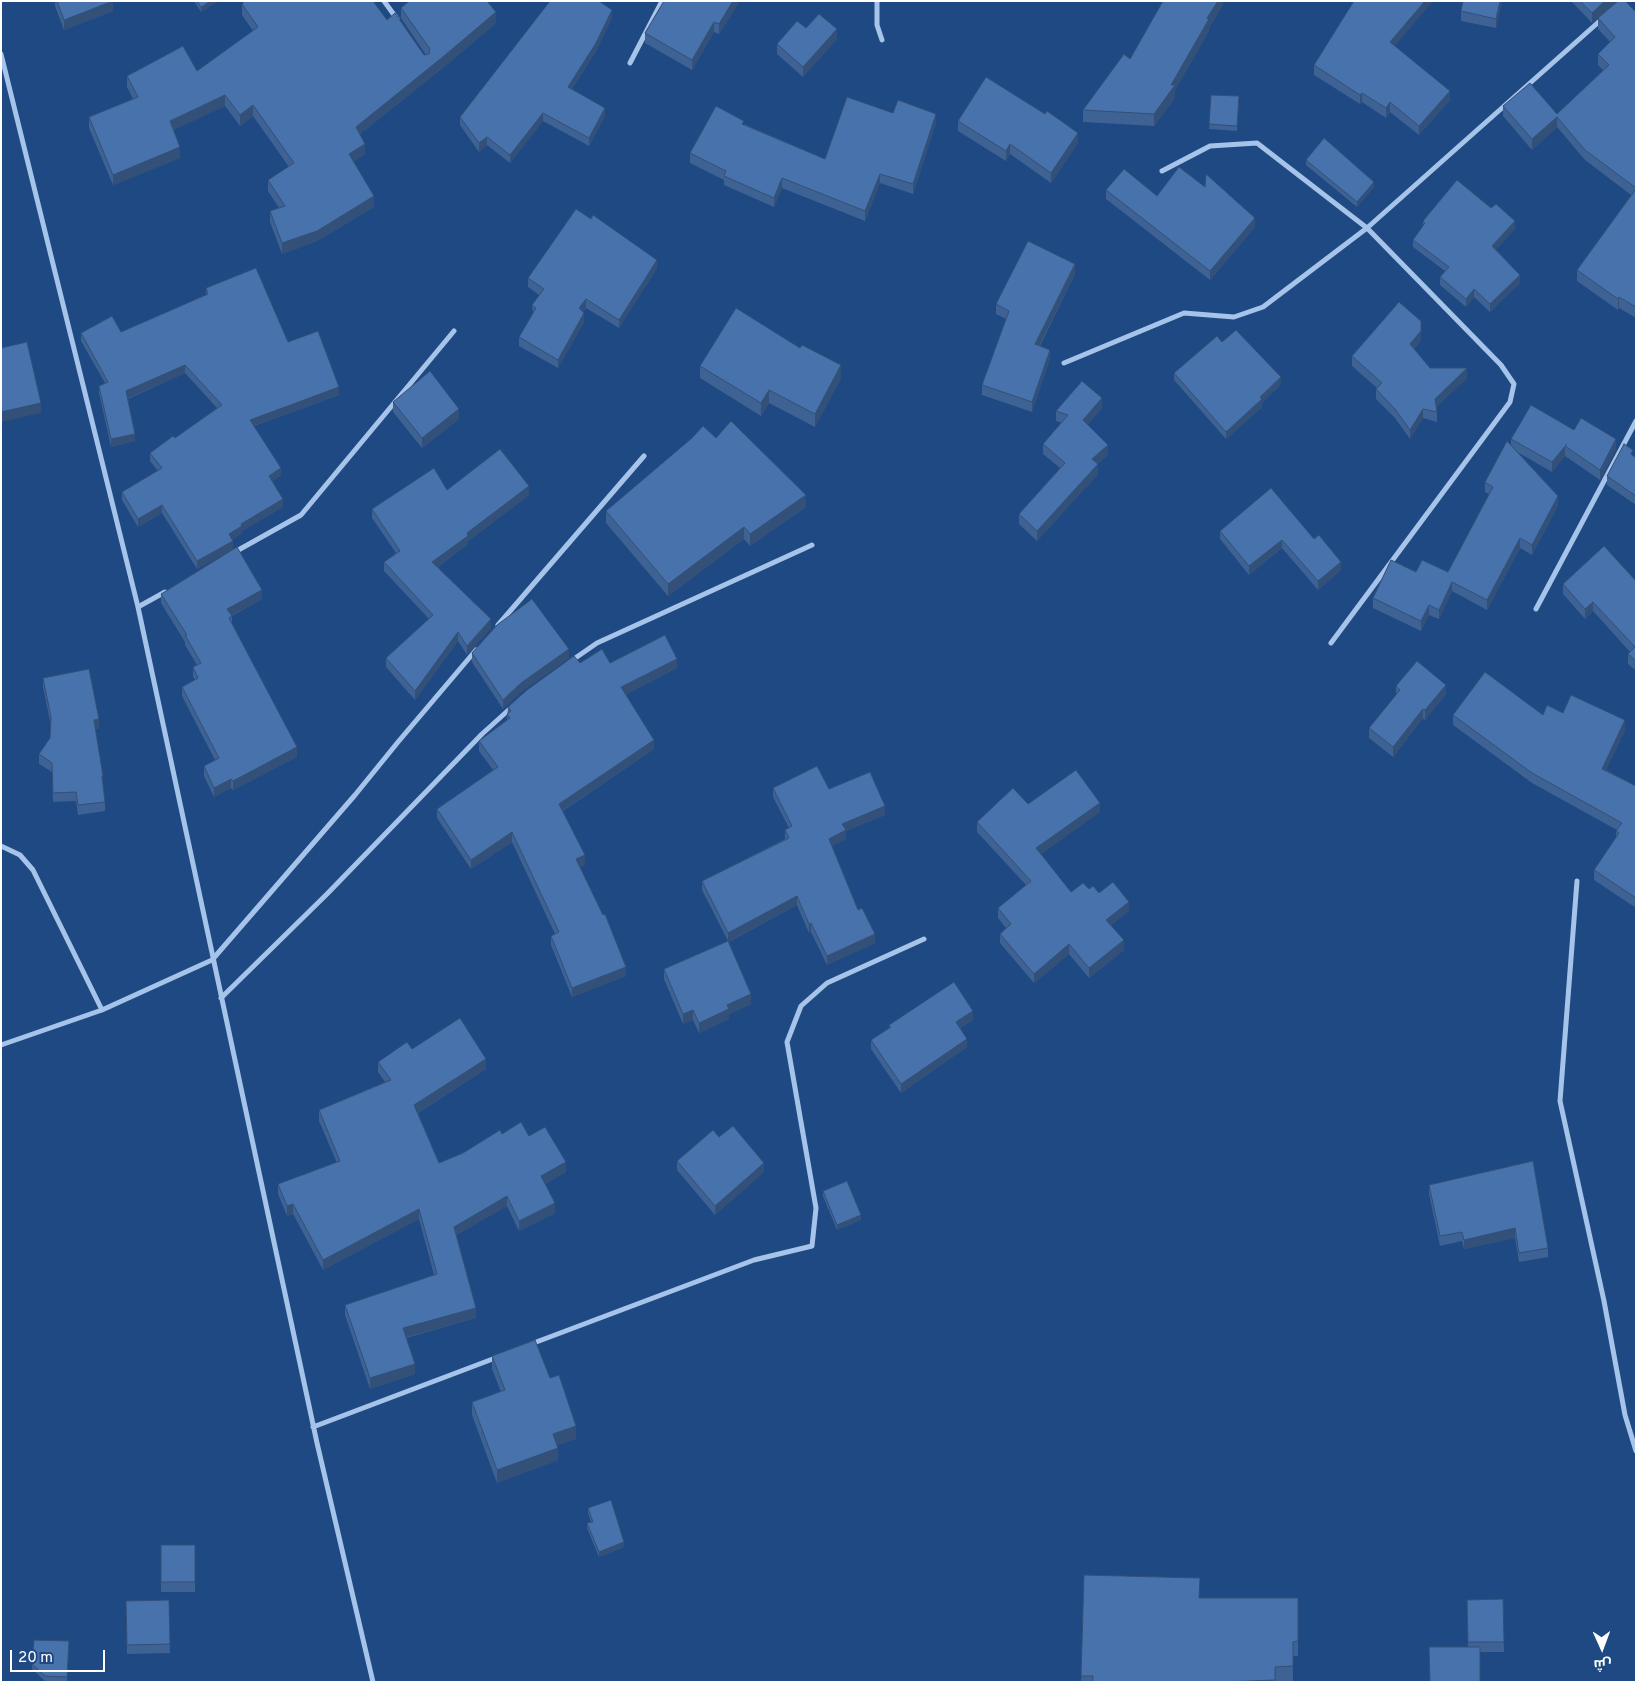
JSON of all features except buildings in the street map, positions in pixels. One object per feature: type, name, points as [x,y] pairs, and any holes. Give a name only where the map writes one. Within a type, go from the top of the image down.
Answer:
[{"type":"street","points":[[384,1],[400,24]]},
{"type":"street","points":[[630,63],[662,1]]},
{"type":"street","points":[[877,1],[877,24],[882,40]]},
{"type":"street","points":[[1064,363],[1184,313],[1234,317],[1264,307],[1366,228],[1542,71],[1609,14]]},
{"type":"street","points":[[1,54],[138,607],[313,1427],[372,1682]]},
{"type":"street","points":[[1162,171],[1210,146],[1257,143],[1366,228],[1501,365],[1514,384],[1510,402],[1330,643]]},
{"type":"street","points":[[224,558],[301,514],[454,331]]},
{"type":"street","points":[[1536,609],[1636,421]]},
{"type":"street","points":[[495,629],[644,456]]},
{"type":"street","points":[[565,666],[597,643],[812,545]]},
{"type":"street","points":[[138,607],[172,588]]},
{"type":"street","points":[[1,1045],[102,1010],[212,960],[355,795],[482,644]]},
{"type":"street","points":[[221,998],[327,894],[482,734],[517,702]]},
{"type":"street","points":[[1,846],[20,855],[33,870],[102,1010]]},
{"type":"street","points":[[1577,881],[1560,1101],[1604,1301],[1625,1415],[1636,1452]]},
{"type":"street","points":[[524,1347],[754,1260],[812,1246],[816,1208],[787,1042],[801,1006],[827,983],[924,939]]},
{"type":"street","points":[[313,1427],[506,1354]]}]
